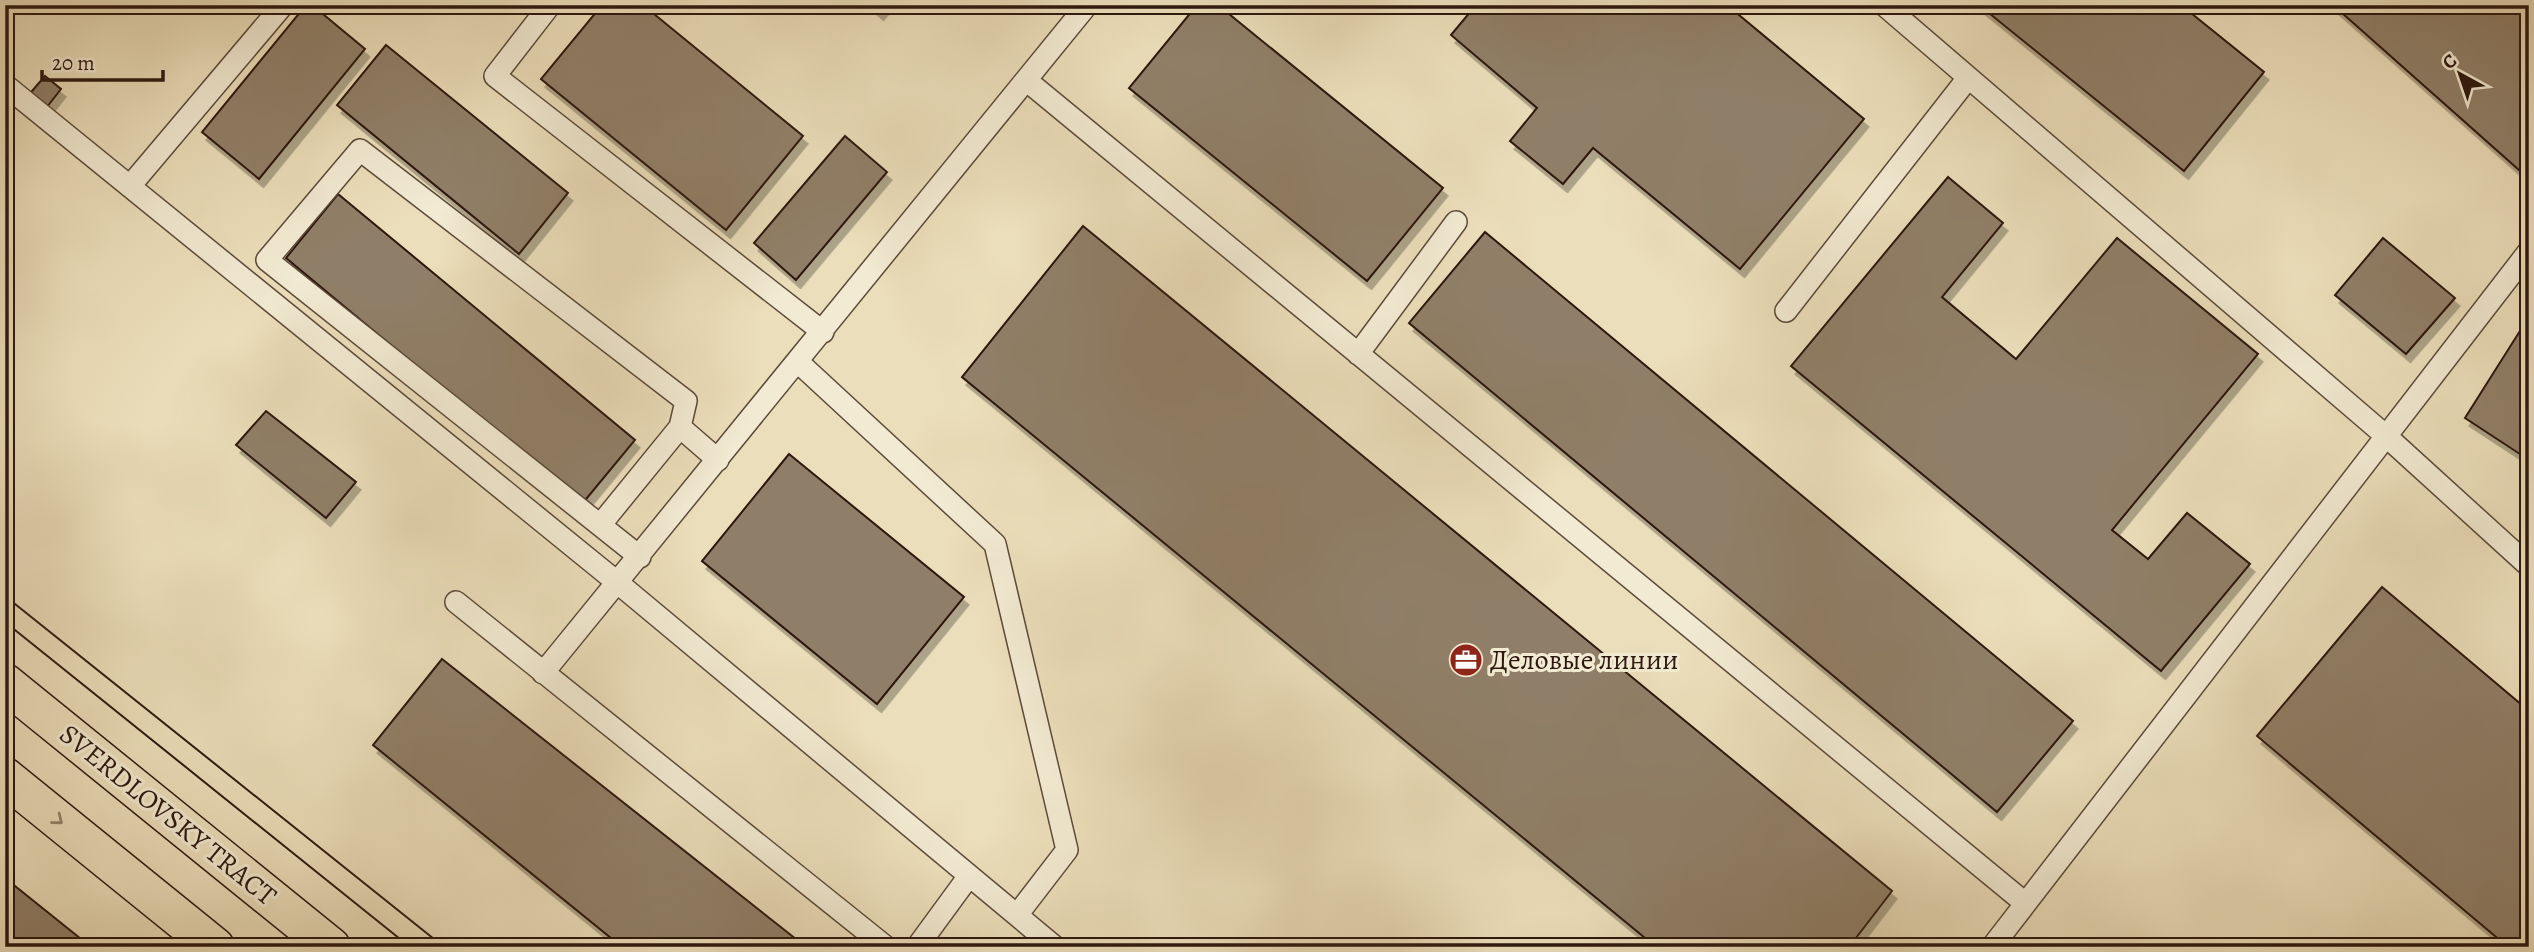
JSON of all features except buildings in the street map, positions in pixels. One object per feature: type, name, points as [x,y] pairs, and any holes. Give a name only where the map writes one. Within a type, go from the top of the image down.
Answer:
[{"type":"main road","name":"SVERDLOVSKY TRACT","points":[[5,683],[331,947]]},
{"type":"main road","points":[[5,777],[215,947]]},
{"type":"lane","points":[[130,186],[284,5]]},
{"type":"lane","points":[[550,5],[495,76],[823,332]]},
{"type":"lane","points":[[543,673],[1087,5]]},
{"type":"lane","points":[[1884,5],[2386,436],[2529,566]]},
{"type":"lane","points":[[1786,311],[1968,78]]},
{"type":"lane","points":[[1026,80],[2025,903]]},
{"type":"lane","points":[[5,85],[618,583],[1055,947]]},
{"type":"lane","points":[[601,524],[680,427],[686,401],[360,150],[267,260],[640,557]]},
{"type":"lane","points":[[1358,354],[1456,222]]},
{"type":"lane","points":[[1992,947],[2529,251]]},
{"type":"lane","points":[[798,362],[995,544],[1068,850],[1017,915]]},
{"type":"lane","points":[[680,427],[718,460]]},
{"type":"lane","points":[[456,603],[886,947]]},
{"type":"lane","points":[[917,947],[970,876]]},
{"type":"tram line","points":[[5,596],[444,947]]},
{"type":"tram line","points":[[5,622],[410,947]]},
{"type":"place","name":"Деловые линии","points":[[1466,660]]}]
